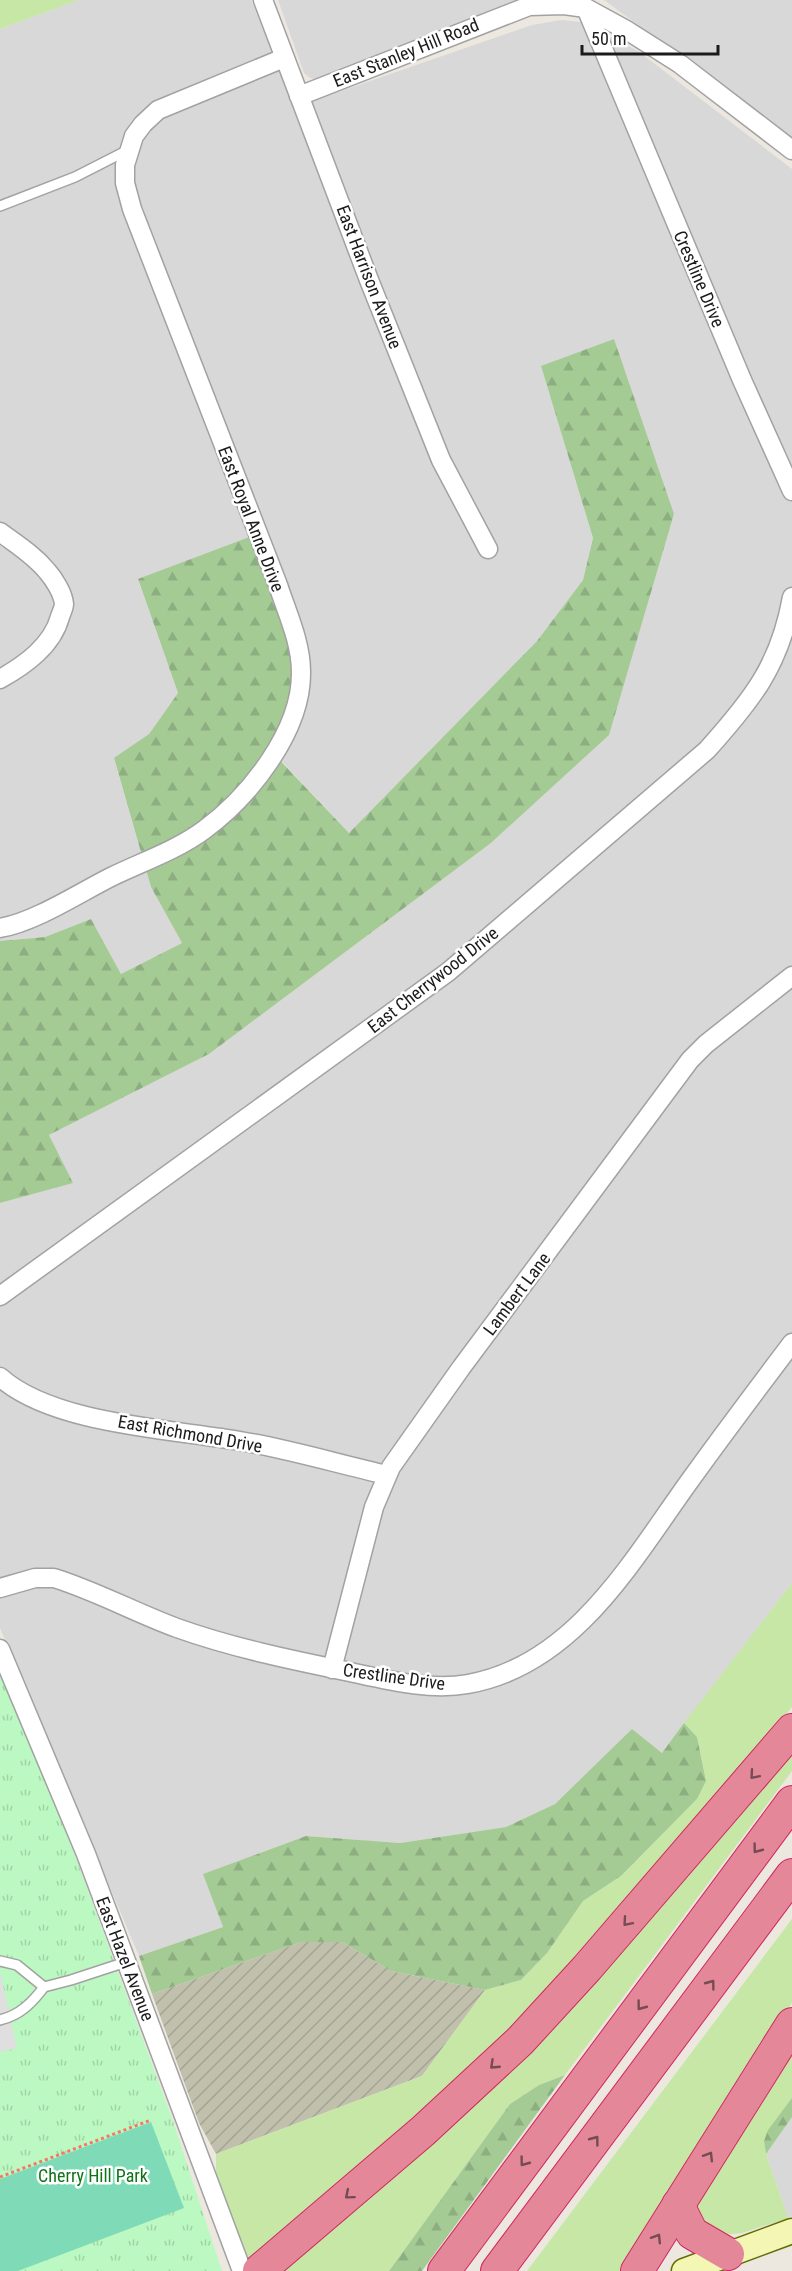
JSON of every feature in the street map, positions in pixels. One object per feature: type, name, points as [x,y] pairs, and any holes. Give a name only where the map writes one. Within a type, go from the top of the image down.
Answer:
[{"type":"highway","points":[[259,2271],[423,2131],[520,2041],[587,1968],[792,1730]]},
{"type":"highway","points":[[444,2271],[792,1802]]},
{"type":"highway","points":[[497,2271],[792,1875]]},
{"type":"highway","points":[[637,2271],[792,2024]]},
{"type":"highway","points":[[678,2205],[692,2233],[728,2254]]},
{"type":"main road","points":[[684,2271],[792,2231]]},
{"type":"street","name":"East Harrison Avenue","points":[[263,0],[441,460],[488,549]]},
{"type":"street","name":"East Stanley Hill Road","points":[[299,96],[529,6],[564,5],[586,8],[680,64],[792,150]]},
{"type":"street","name":"Crestline Drive","points":[[586,8],[742,380],[792,491]]},
{"type":"street","name":"East Royal Anne Drive","points":[[0,928],[34,916],[203,831],[231,808],[267,764],[284,736],[299,696],[301,674],[298,644],[278,585],[132,208],[125,183],[128,150],[138,130],[158,110],[284,58]]},
{"type":"street","points":[[0,532],[47,571],[58,588],[64,604],[56,630],[42,649],[14,672],[0,679]]},
{"type":"street","name":"East Cherrywood Drive","points":[[0,1296],[448,972],[707,750],[740,714],[771,668],[782,638],[792,597]]},
{"type":"street","name":"Lambert Lane","points":[[332,1669],[374,1507],[387,1475],[461,1368],[690,1060],[706,1044],[792,976]]},
{"type":"street","name":"Crestline Drive","points":[[0,1588],[35,1578],[54,1578],[176,1628],[250,1651],[392,1681],[467,1684],[509,1671],[547,1650],[568,1635],[595,1608],[616,1583],[792,1343]]},
{"type":"street","name":"East Richmond Drive","points":[[0,1377],[27,1396],[78,1414],[242,1441],[387,1475]]},
{"type":"street","name":"East Hazel Avenue","points":[[0,1650],[86,1854],[242,2271]]},
{"type":"lane","points":[[0,206],[75,177],[128,150]]},
{"type":"lane","points":[[0,1961],[17,1965],[44,1986]]},
{"type":"lane","points":[[0,2020],[20,2013],[34,2001],[44,1986],[126,1962]]},
{"type":"path","points":[[0,2177],[150,2120]]},
{"type":"shaded area","points":[[79,0],[251,0],[295,107],[532,25],[561,20],[581,22],[638,51],[792,169],[792,1583],[662,1753],[632,1730],[555,1804],[506,1827],[400,1843],[306,1836],[204,1874],[223,1927],[139,1956],[0,1628],[0,1203],[72,1183],[49,1135],[209,1054],[491,843],[608,735],[674,514],[541,366],[593,538],[583,580],[537,641],[349,833],[270,749],[138,580],[178,693],[149,734],[114,759],[151,887],[182,943],[121,974],[91,919],[45,937],[0,941],[0,29]]},
{"type":"shaded area","points":[[278,0],[534,0],[318,80],[304,73]]},
{"type":"shaded area","points":[[604,0],[792,0],[792,138]]},
{"type":"shaded area","points":[[301,1942],[342,1942],[391,1971],[485,1990],[422,2076],[216,2154],[199,2123],[152,1994]]},
{"type":"shaded area","points":[[0,1971],[17,2048],[0,2052]]},
{"type":"shaded area","points":[[792,2117],[792,2216],[788,2218],[766,2154]]},
{"type":"green space","points":[[0,0],[79,0],[0,29]]},
{"type":"green space","points":[[614,339],[674,514],[609,735],[491,843],[209,1054],[49,1135],[73,1183],[0,1203],[0,941],[45,937],[91,919],[121,974],[182,943],[151,887],[114,758],[149,734],[178,693],[138,579],[252,536],[292,641],[295,671],[284,726],[270,750],[349,833],[537,641],[583,580],[593,538],[541,366]]},
{"type":"green space","points":[[792,1583],[792,1707],[565,1976],[439,2101],[258,2262],[246,2260],[238,2250],[216,2174],[216,2154],[422,2076],[485,1990],[521,1980],[547,1953],[583,1901],[621,1876],[697,1799],[706,1780],[697,1737],[684,1723]]},
{"type":"green space","name":"Cherry Hill Park","points":[[0,1673],[69,1839],[173,2121],[222,2271],[0,2271]]},
{"type":"green space","points":[[684,1723],[697,1737],[706,1781],[697,1799],[621,1876],[583,1901],[547,1953],[521,1980],[485,1990],[391,1971],[342,1942],[301,1942],[152,1994],[139,1956],[223,1927],[203,1874],[306,1836],[400,1843],[506,1827],[555,1804],[632,1729],[662,1753]]},
{"type":"green space","points":[[792,1746],[792,1771],[565,2075],[539,2085],[510,2104],[389,2271],[281,2271]]},
{"type":"green space","points":[[792,1919],[792,2003],[718,2116],[626,2271],[527,2271]]},
{"type":"green space","points":[[792,2043],[792,2098],[764,2141],[766,2154],[788,2218],[742,2233],[716,2236],[703,2229],[694,2204]]},
{"type":"green space","points":[[565,2075],[422,2271],[389,2271],[510,2104],[539,2085]]},
{"type":"green space","points":[[792,2098],[792,2117],[766,2154],[764,2141],[768,2130]]},
{"type":"green space","points":[[151,2122],[184,2208],[18,2271],[0,2271],[0,2179]]}]
